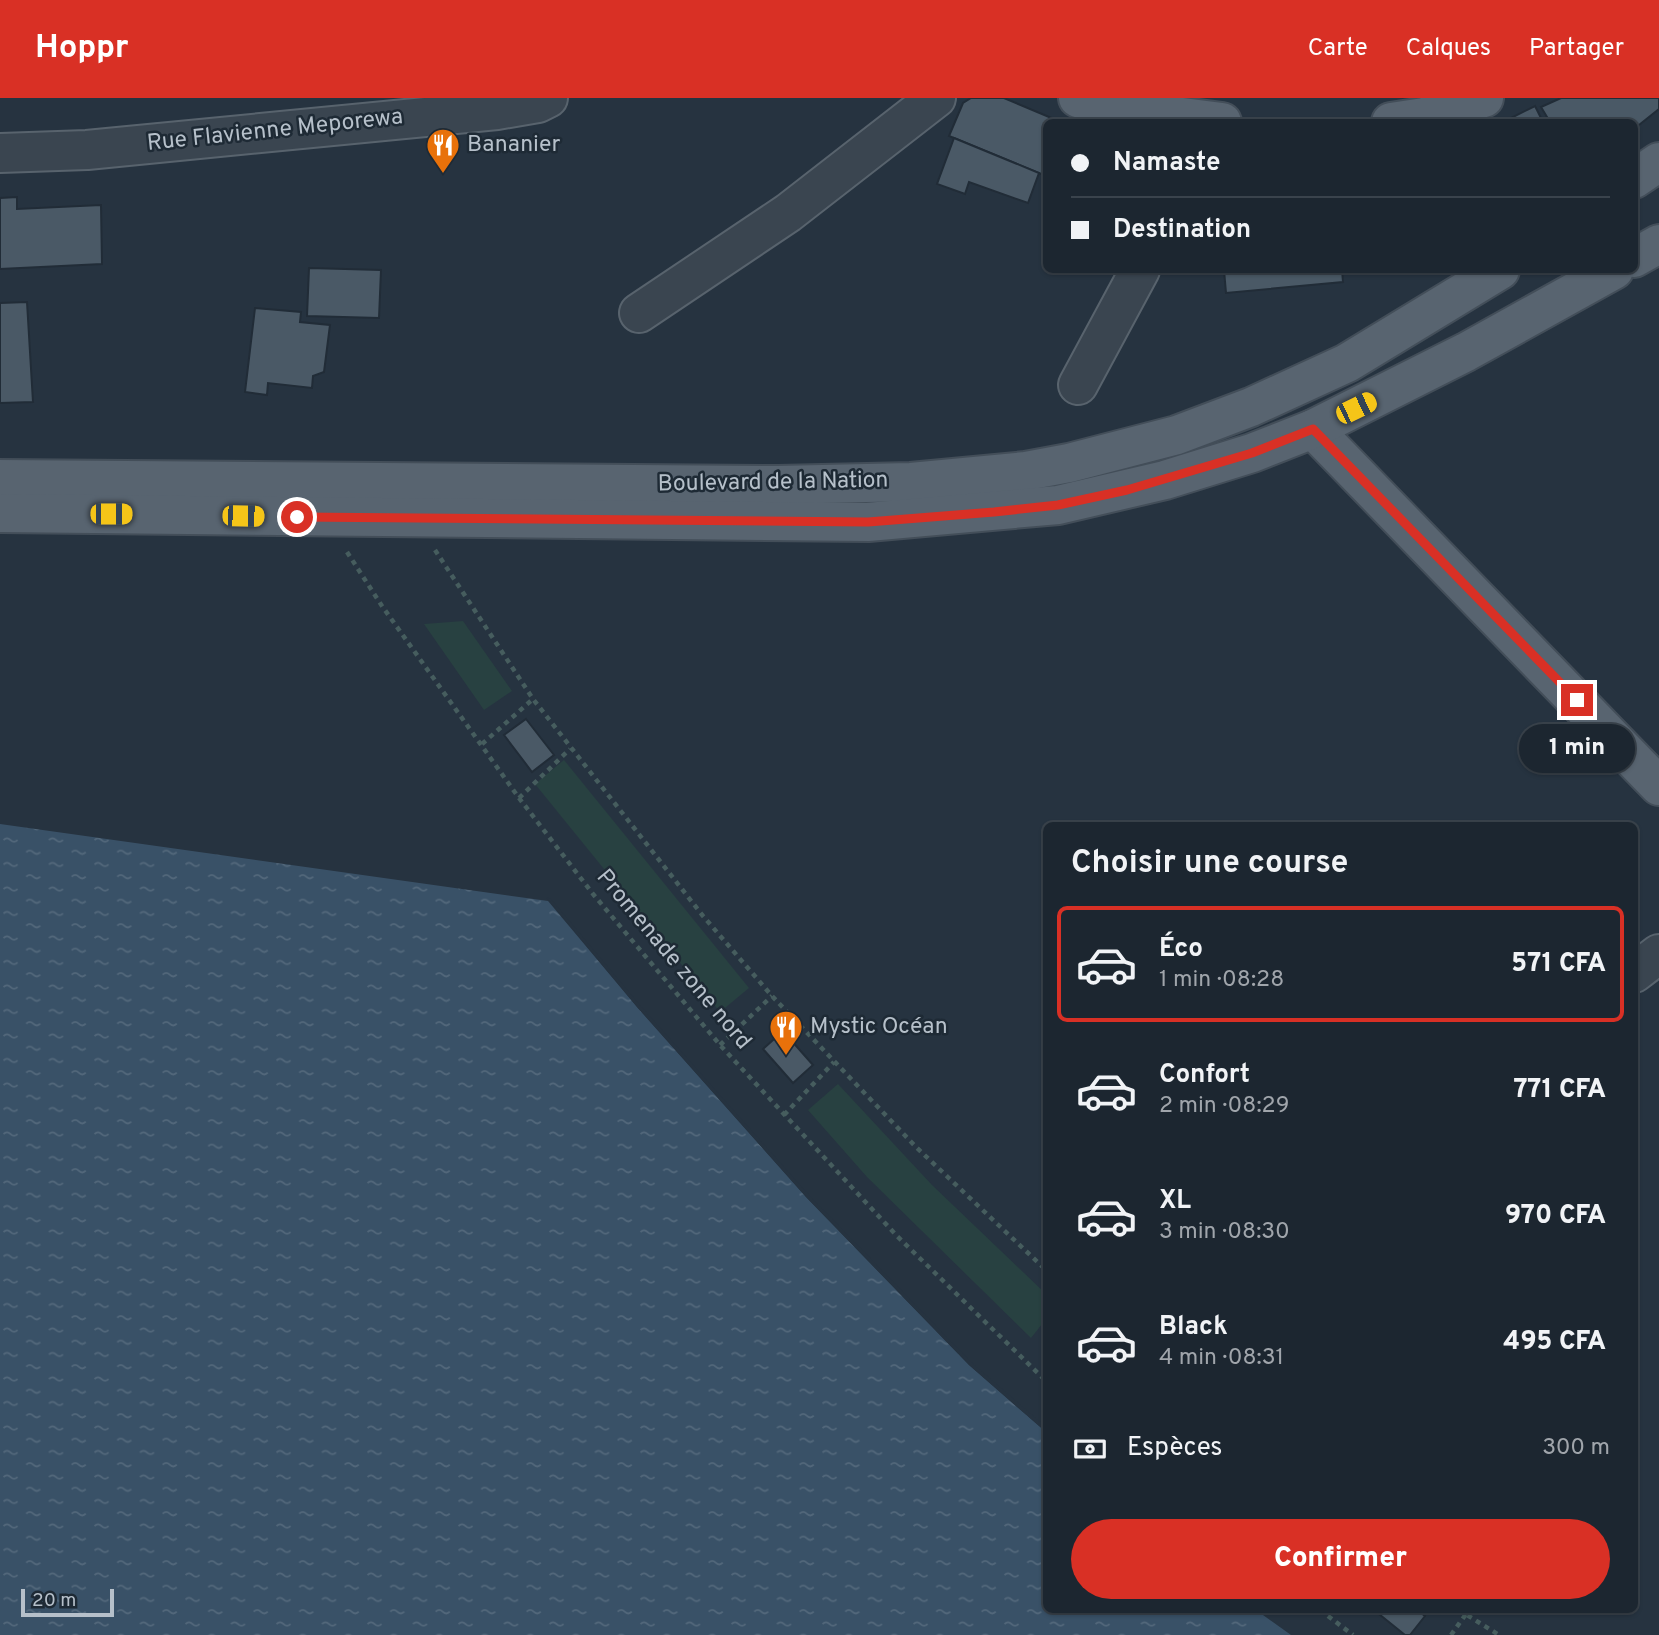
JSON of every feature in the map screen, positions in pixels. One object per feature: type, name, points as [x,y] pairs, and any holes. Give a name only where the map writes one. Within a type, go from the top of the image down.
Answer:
[{"type":"main road","points":[[1411,113],[1484,98]]},
{"type":"main road","points":[[1102,110],[1192,119]]},
{"type":"main road","points":[[1638,176],[1659,162]]},
{"type":"main road","points":[[1638,256],[1659,244]]},
{"type":"main road","name":"Boulevard de la Nation","points":[[0,479],[778,485],[911,482],[1026,471],[1069,463],[1177,435],[1251,407],[1347,363],[1495,273]]},
{"type":"main road","name":"Boulevard de la Nation","points":[[0,513],[868,522],[1058,505],[1130,489],[1252,453],[1313,429],[1466,352],[1609,273]]},
{"type":"main road","points":[[1313,429],[1659,786]]},
{"type":"street","name":"Rue Flavienne Meporewa","points":[[0,153],[87,150],[496,110],[538,103],[548,98]]},
{"type":"street","points":[[639,313],[788,214],[936,98]]},
{"type":"street","points":[[1078,386],[1138,273]]},
{"type":"street","points":[[1638,970],[1659,954]]},
{"type":"path","name":"Promenade zone nord","points":[[324,517],[382,606],[519,798],[593,894],[720,1045],[784,1115],[897,1236],[1043,1378]]},
{"type":"path","points":[[414,517],[533,699],[703,916],[772,996],[916,1147],[1043,1267]]},
{"type":"path","points":[[482,744],[533,699]]},
{"type":"path","points":[[519,798],[570,749]]},
{"type":"path","points":[[720,1045],[772,996]]},
{"type":"path","points":[[784,1115],[834,1062]]},
{"type":"path","points":[[1324,1613],[1353,1635]]},
{"type":"path","points":[[1451,1635],[1466,1614],[1499,1635]]},
{"type":"green space","points":[[463,621],[512,691],[484,710],[424,624]]},
{"type":"green space","points":[[564,760],[749,988],[720,1012],[535,784]]},
{"type":"green space","points":[[838,1084],[932,1185],[1043,1291],[1043,1323],[1031,1338],[867,1177],[808,1110]]},
{"type":"water","points":[[0,824],[548,901],[637,1007],[806,1197],[969,1365],[1043,1429],[1043,1613],[1260,1613],[1291,1635],[0,1635]]},
{"type":"pier","points":[[546,897],[551,899],[639,1004],[809,1195],[971,1362],[1043,1424],[1043,1429],[969,1365],[806,1197],[637,1007]]},
{"type":"building","points":[[971,98],[1004,98],[1054,119],[1043,119],[1043,175],[949,136],[963,103]]},
{"type":"building","points":[[1561,98],[1659,98],[1659,109],[1638,126],[1638,119],[1548,119],[1541,107]]},
{"type":"building","points":[[1535,106],[1542,119],[1509,119]]},
{"type":"building","points":[[954,138],[1039,173],[1028,203],[969,182],[965,194],[937,184]]},
{"type":"building","points":[[17,197],[17,209],[101,205],[102,264],[0,269],[0,198]]},
{"type":"building","points":[[309,268],[381,270],[379,318],[307,316]]},
{"type":"building","points":[[1224,273],[1342,273],[1343,282],[1226,293]]},
{"type":"building","points":[[27,302],[33,402],[0,403],[0,303]]},
{"type":"building","points":[[255,308],[301,312],[300,322],[330,325],[324,372],[313,376],[312,388],[268,383],[267,395],[245,392]]},
{"type":"building","points":[[526,719],[554,755],[532,772],[504,735]]},
{"type":"building","points":[[783,1031],[813,1065],[793,1083],[763,1049]]},
{"type":"building","points":[[1378,1613],[1421,1613],[1425,1616],[1410,1635],[1405,1635]]},
{"type":"place","name":"Bananier","points":[[443,175]]},
{"type":"place","name":"Mystic Océan","points":[[786,1057]]},
{"type":"route","points":[[297,517],[868,522],[994,512],[1058,505],[1108,495],[1252,453],[1313,429],[1577,700]]}]
